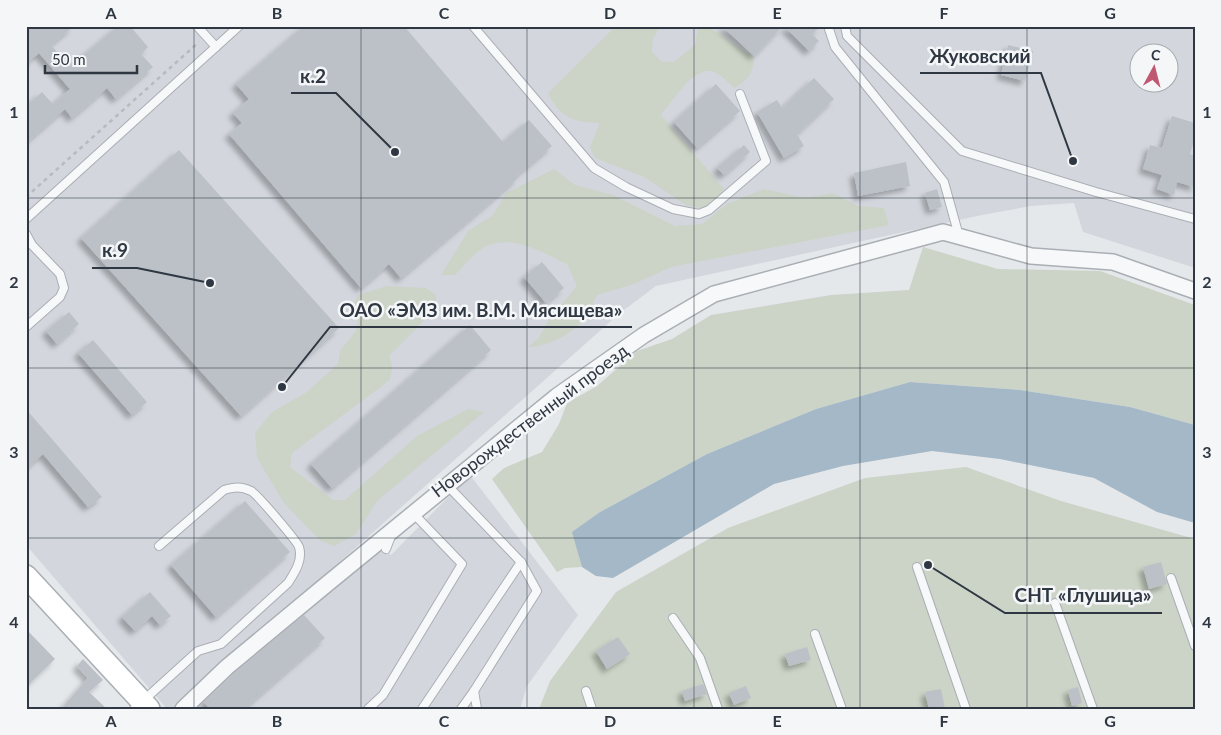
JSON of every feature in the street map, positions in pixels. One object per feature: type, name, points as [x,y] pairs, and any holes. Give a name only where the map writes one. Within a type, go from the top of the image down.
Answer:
[{"type":"street","name":"Новорождественный проезд","points":[[183,709],[227,667],[412,512],[557,396],[644,335],[714,294],[942,232],[1031,256],[1113,262],[1195,291]]},
{"type":"street","points":[[26,576],[142,707]]},
{"type":"lane","points":[[197,26],[216,47]]},
{"type":"lane","points":[[26,219],[239,26]]},
{"type":"lane","points":[[473,26],[586,161],[626,187],[673,210],[699,214],[709,210],[766,161],[740,94]]},
{"type":"lane","points":[[828,26],[835,47],[944,182],[959,236]]},
{"type":"lane","points":[[845,26],[848,36],[962,151],[1096,192],[1195,218]]},
{"type":"lane","points":[[26,234],[32,245],[60,274],[64,288],[60,297],[26,327]]},
{"type":"lane","points":[[446,484],[521,562],[537,591],[461,709]]},
{"type":"lane","points":[[142,707],[198,651],[221,644],[288,583],[296,570],[300,558],[299,545],[254,492],[234,487],[224,490],[159,546]]},
{"type":"lane","points":[[368,709],[383,695],[462,564],[412,512]]},
{"type":"lane","points":[[386,549],[395,527]]},
{"type":"lane","points":[[422,709],[521,562]]},
{"type":"lane","points":[[916,567],[966,709]]},
{"type":"lane","points":[[1171,578],[1195,646]]},
{"type":"lane","points":[[1055,603],[1093,709]]},
{"type":"lane","points":[[673,618],[700,658],[718,709]]},
{"type":"lane","points":[[815,634],[842,709]]},
{"type":"lane","points":[[474,691],[477,709]]},
{"type":"lane","points":[[586,691],[592,709]]},
{"type":"path","points":[[26,197],[206,36]]},
{"type":"shaded area","points":[[26,26],[1195,26],[1195,268],[1083,232],[1074,203],[1031,206],[982,215],[656,286],[620,313],[174,709],[167,709],[26,545]]},
{"type":"shaded area","points":[[616,26],[660,26],[653,39],[652,52],[662,62],[674,62],[695,45],[698,26],[713,30],[754,56],[753,67],[747,79],[739,85],[734,88],[716,73],[708,71],[701,73],[685,85],[661,115],[724,189],[709,210],[686,205],[644,177],[595,158],[590,147],[600,123],[583,122],[563,114],[548,93]]},
{"type":"shaded area","points":[[554,169],[575,185],[613,195],[675,226],[702,224],[727,204],[764,189],[805,198],[834,193],[857,206],[884,208],[889,225],[671,267],[634,284],[597,295],[581,323],[567,334],[543,345],[527,347],[538,339],[551,316],[577,286],[567,264],[528,246],[508,242],[487,246],[478,251],[455,275],[441,275],[468,231],[493,215],[506,193]]},
{"type":"shaded area","points":[[923,247],[998,269],[1100,271],[1195,305],[1195,425],[1130,407],[1020,390],[910,382],[816,409],[707,454],[600,512],[573,532],[582,567],[565,568],[557,572],[492,479],[504,468],[542,452],[559,424],[567,403],[597,386],[637,351],[672,339],[711,315],[831,295],[909,290]]},
{"type":"shaded area","points":[[386,286],[426,288],[436,295],[436,308],[390,355],[392,368],[390,380],[292,453],[290,467],[333,500],[345,500],[417,436],[468,409],[484,412],[377,501],[356,534],[334,546],[321,541],[284,503],[257,458],[255,433],[272,412],[307,392],[338,364],[340,351],[356,331],[358,319],[352,307],[358,295]]},
{"type":"shaded area","points":[[966,467],[1061,501],[1195,539],[1195,709],[539,709],[550,681],[616,592],[728,528],[865,478]]},
{"type":"shaded area","points":[[470,475],[578,615],[527,686],[520,709],[189,709],[380,543],[391,555]]},
{"type":"water","points":[[910,382],[1020,390],[1130,407],[1195,425],[1195,523],[1157,512],[1094,478],[1000,459],[932,451],[843,466],[774,484],[613,578],[596,576],[582,567],[572,532],[600,512],[707,454],[816,409]]},
{"type":"building","points":[[26,26],[74,26],[51,45],[70,67],[118,26],[130,26],[148,47],[141,54],[153,67],[116,99],[107,88],[72,118],[65,109],[26,143],[26,106],[42,92],[53,104],[70,89],[39,53],[26,64]]},
{"type":"building","points":[[304,26],[404,26],[503,142],[529,120],[552,146],[516,176],[518,178],[401,278],[389,264],[361,288],[229,134],[242,123],[233,113],[249,99],[236,84]]},
{"type":"building","points":[[722,26],[783,26],[754,56]]},
{"type":"building","points":[[784,26],[821,26],[812,34],[819,41],[809,51]]},
{"type":"building","points":[[1008,45],[1033,51],[1025,81],[1001,75]]},
{"type":"building","points":[[814,78],[834,99],[797,134],[804,146],[784,158],[757,112],[777,100],[782,108]]},
{"type":"building","points":[[716,84],[740,111],[697,148],[674,122]]},
{"type":"building","points":[[1172,116],[1195,123],[1195,138],[1190,154],[1195,156],[1195,187],[1177,182],[1174,195],[1157,189],[1162,175],[1143,169],[1150,145],[1162,148]]},
{"type":"building","points":[[744,145],[750,152],[724,175],[717,168]]},
{"type":"building","points":[[179,150],[339,328],[241,416],[81,238]]},
{"type":"building","points":[[906,162],[910,186],[858,196],[854,173]]},
{"type":"building","points":[[937,189],[942,207],[930,210],[925,193]]},
{"type":"building","points":[[542,262],[564,288],[546,303],[524,277]]},
{"type":"building","points":[[69,312],[79,324],[57,344],[46,331]]},
{"type":"building","points":[[470,325],[491,350],[332,488],[311,464]]},
{"type":"building","points":[[93,340],[147,402],[132,415],[78,353]]},
{"type":"building","points":[[26,409],[102,497],[88,507],[43,454],[26,469]]},
{"type":"building","points":[[245,501],[290,552],[216,617],[171,565]]},
{"type":"building","points":[[1161,562],[1167,584],[1149,589],[1143,567]]},
{"type":"building","points":[[150,592],[171,616],[160,625],[152,616],[135,631],[122,617]]},
{"type":"building","points":[[304,615],[325,638],[244,709],[210,709],[204,702],[235,673]]},
{"type":"building","points":[[26,629],[55,659],[26,687]]},
{"type":"building","points":[[618,637],[630,654],[607,669],[596,651]]},
{"type":"building","points":[[807,647],[811,660],[789,666],[785,654]]},
{"type":"building","points":[[83,659],[103,680],[89,692],[107,709],[61,709],[88,678],[77,666]]},
{"type":"building","points":[[703,684],[707,694],[685,701],[682,691]]},
{"type":"building","points":[[746,686],[751,698],[734,705],[729,693]]},
{"type":"building","points":[[1078,687],[1082,703],[1072,706],[1068,690]]},
{"type":"building","points":[[941,689],[945,709],[929,709],[925,692]]},
{"type":"place","name":"к.2","points":[[395,152]]},
{"type":"place","name":"Жуковский","points":[[1073,161]]},
{"type":"place","name":"к.9","points":[[210,283]]},
{"type":"place","name":"ОАО «ЭМЗ им. В.М. Мясищева»","points":[[282,387]]},
{"type":"place","name":"СНТ «Глушица»","points":[[928,565]]}]
